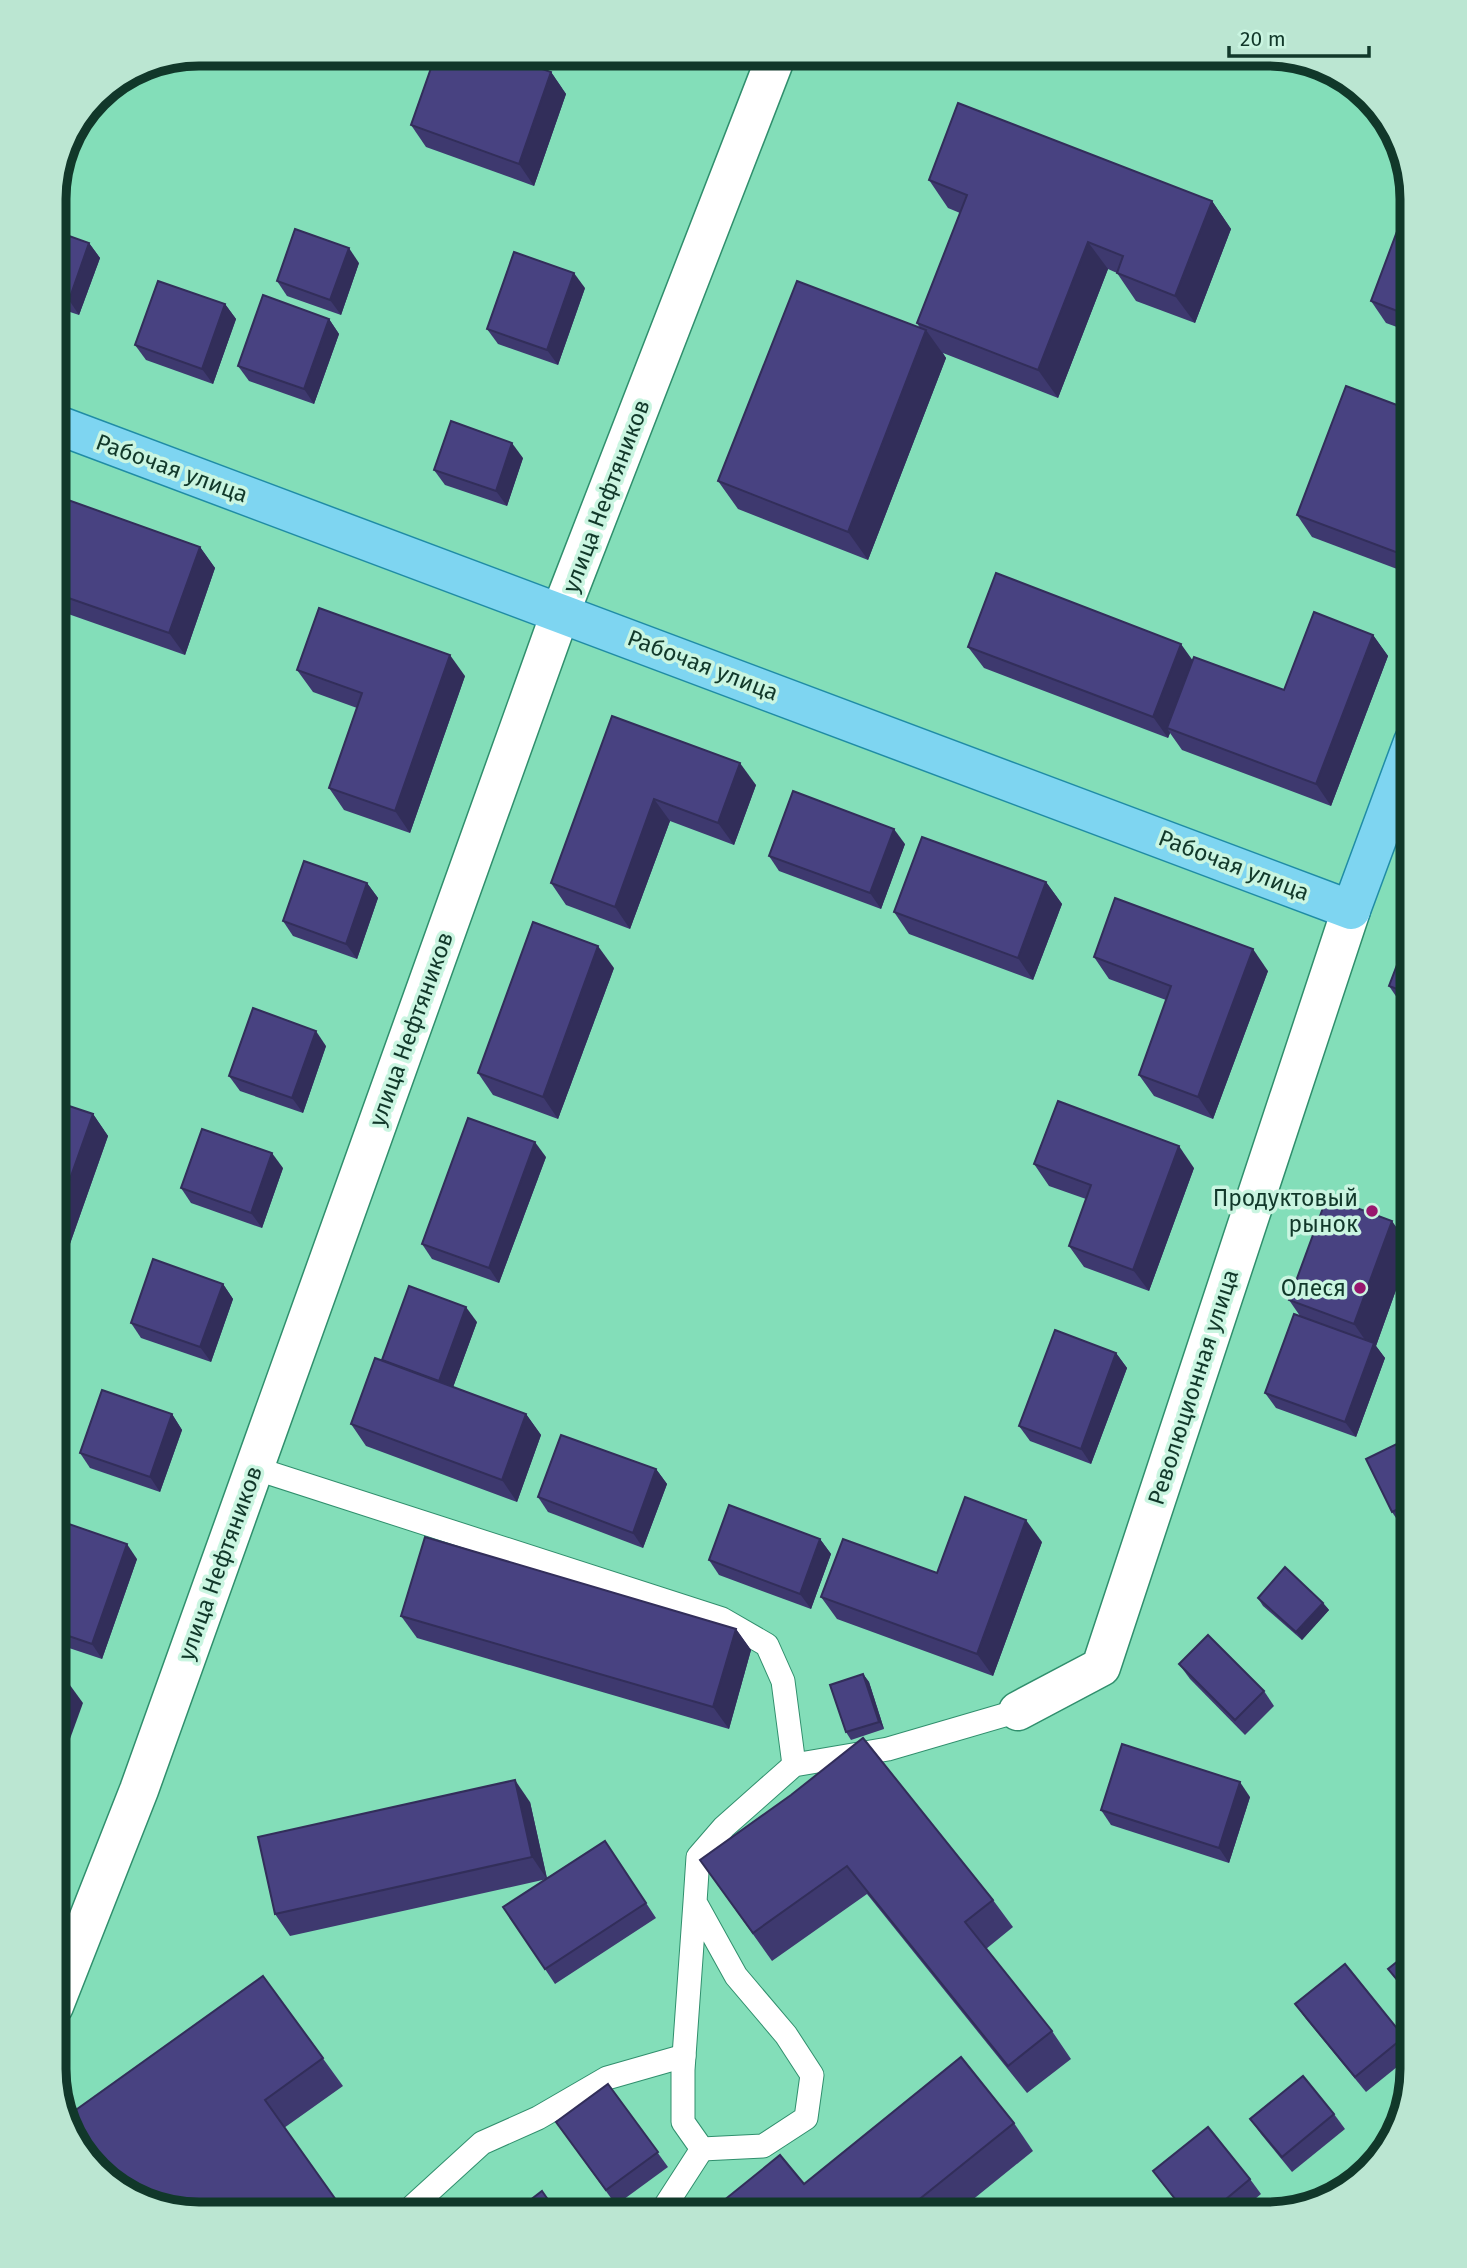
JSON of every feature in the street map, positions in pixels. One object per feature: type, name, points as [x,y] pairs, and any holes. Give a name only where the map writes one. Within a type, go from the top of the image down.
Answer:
[{"type":"main road","name":"Рабочая улица","points":[[67,429],[561,611],[1350,909]]},
{"type":"main road","name":"Революционная улица","points":[[1350,909],[1400,776]]},
{"type":"street","name":"улица Нефтяников","points":[[66,1975],[139,1790],[561,611],[772,67]]},
{"type":"street","name":"Революционная улица","points":[[1018,1711],[1101,1667],[1350,909]]},
{"type":"lane","points":[[254,1468],[722,1619],[767,1645],[783,1681],[794,1765]]},
{"type":"lane","points":[[702,2149],[683,2122],[684,2056],[698,1857],[724,1828],[794,1765],[888,1749],[1018,1711]]},
{"type":"lane","points":[[695,1902],[736,1976],[786,2035],[812,2076],[806,2118],[763,2146],[702,2149]]},
{"type":"lane","points":[[418,2201],[482,2143],[538,2118],[607,2078],[684,2056]]},
{"type":"lane","points":[[668,2201],[702,2149]]},
{"type":"building","points":[[431,67],[537,67],[551,72],[519,164],[411,125]]},
{"type":"building","points":[[958,103],[1212,201],[1175,296],[1117,273],[1123,256],[1088,242],[1038,370],[917,323],[967,195],[929,180]]},
{"type":"building","points":[[1400,223],[1400,312],[1371,301]]},
{"type":"building","points":[[295,229],[349,248],[330,300],[277,281]]},
{"type":"building","points":[[67,235],[89,243],[69,300],[67,299]]},
{"type":"building","points":[[514,252],[574,273],[547,350],[487,329]]},
{"type":"building","points":[[158,281],[225,304],[202,369],[135,345]]},
{"type":"building","points":[[797,281],[926,330],[848,532],[718,481]]},
{"type":"building","points":[[263,295],[329,319],[304,389],[238,366]]},
{"type":"building","points":[[1346,386],[1400,406],[1400,554],[1297,515]]},
{"type":"building","points":[[451,421],[512,443],[496,491],[434,470]]},
{"type":"building","points":[[67,500],[200,547],[169,633],[67,597]]},
{"type":"building","points":[[996,573],[1181,644],[1153,717],[968,647]]},
{"type":"building","points":[[319,608],[450,655],[395,811],[329,788],[362,693],[297,670]]},
{"type":"building","points":[[1314,612],[1373,635],[1316,784],[1167,728],[1194,657],[1284,690]]},
{"type":"building","points":[[612,716],[740,763],[718,823],[654,799],[615,907],[551,883]]},
{"type":"building","points":[[793,791],[894,829],[870,893],[769,856]]},
{"type":"building","points":[[922,837],[1046,882],[1018,958],[894,912]]},
{"type":"building","points":[[304,861],[367,883],[346,944],[283,921]]},
{"type":"building","points":[[1115,898],[1253,949],[1198,1097],[1139,1075],[1171,986],[1094,957]]},
{"type":"building","points":[[533,922],[598,946],[543,1097],[478,1073]]},
{"type":"building","points":[[1400,957],[1400,990],[1389,986]]},
{"type":"building","points":[[253,1008],[316,1031],[292,1098],[229,1076]]},
{"type":"building","points":[[1058,1101],[1179,1146],[1133,1270],[1069,1246],[1091,1185],[1034,1164]]},
{"type":"building","points":[[67,1105],[93,1114],[66,1189]]},
{"type":"building","points":[[468,1118],[535,1142],[489,1268],[422,1244]]},
{"type":"building","points":[[202,1129],[272,1153],[251,1213],[181,1188]]},
{"type":"building","points":[[1327,1197],[1392,1221],[1354,1324],[1289,1300]]},
{"type":"building","points":[[153,1259],[223,1284],[200,1347],[131,1323]]},
{"type":"building","points":[[409,1286],[466,1307],[439,1381],[382,1360]]},
{"type":"building","points":[[1294,1314],[1374,1343],[1345,1422],[1265,1393]]},
{"type":"building","points":[[1055,1330],[1116,1353],[1081,1449],[1019,1426]]},
{"type":"building","points":[[375,1358],[526,1414],[502,1480],[351,1424]]},
{"type":"building","points":[[102,1390],[172,1414],[150,1477],[80,1453]]},
{"type":"building","points":[[561,1435],[656,1469],[633,1533],[538,1497]]},
{"type":"building","points":[[1400,1442],[1400,1508],[1392,1512],[1366,1459]]},
{"type":"building","points":[[965,1497],[1026,1520],[977,1654],[821,1597],[843,1539],[937,1573]]},
{"type":"building","points":[[729,1505],[820,1539],[800,1594],[709,1560]]},
{"type":"building","points":[[66,1523],[127,1544],[92,1644],[66,1635]]},
{"type":"building","points":[[425,1537],[736,1629],[713,1707],[401,1616]]},
{"type":"building","points":[[1285,1567],[1323,1603],[1296,1632],[1258,1598]]},
{"type":"building","points":[[1208,1635],[1264,1691],[1235,1720],[1179,1664]]},
{"type":"building","points":[[863,1674],[879,1722],[846,1732],[830,1685]]},
{"type":"building","points":[[863,1738],[993,1900],[965,1922],[1052,2031],[1008,2066],[847,1866],[753,1933],[700,1860],[791,1795]]},
{"type":"building","points":[[1122,1744],[1240,1782],[1219,1848],[1101,1810]]},
{"type":"building","points":[[515,1780],[532,1857],[275,1914],[258,1837]]},
{"type":"building","points":[[605,1841],[646,1903],[545,1969],[503,1907]]},
{"type":"building","points":[[1400,1959],[1400,1983],[1388,1969]]},
{"type":"building","points":[[1345,1964],[1400,2032],[1400,2040],[1355,2077],[1295,2004]]},
{"type":"building","points":[[263,1976],[323,2058],[265,2100],[337,2201],[191,2201],[157,2194],[141,2188],[112,2168],[89,2142],[74,2111]]},
{"type":"building","points":[[961,2057],[1014,2123],[916,2202],[722,2201],[780,2155],[804,2184]]},
{"type":"building","points":[[1303,2076],[1334,2114],[1282,2157],[1250,2119]]},
{"type":"building","points":[[608,2084],[658,2152],[606,2190],[556,2122]]},
{"type":"building","points":[[1208,2127],[1250,2179],[1222,2202],[1177,2202],[1153,2171]]},
{"type":"building","points":[[542,2191],[549,2201],[529,2201]]},
{"type":"place","name":"Продуктовый рынок","points":[[1372,1211]]},
{"type":"place","name":"Олеся","points":[[1360,1288]]}]
